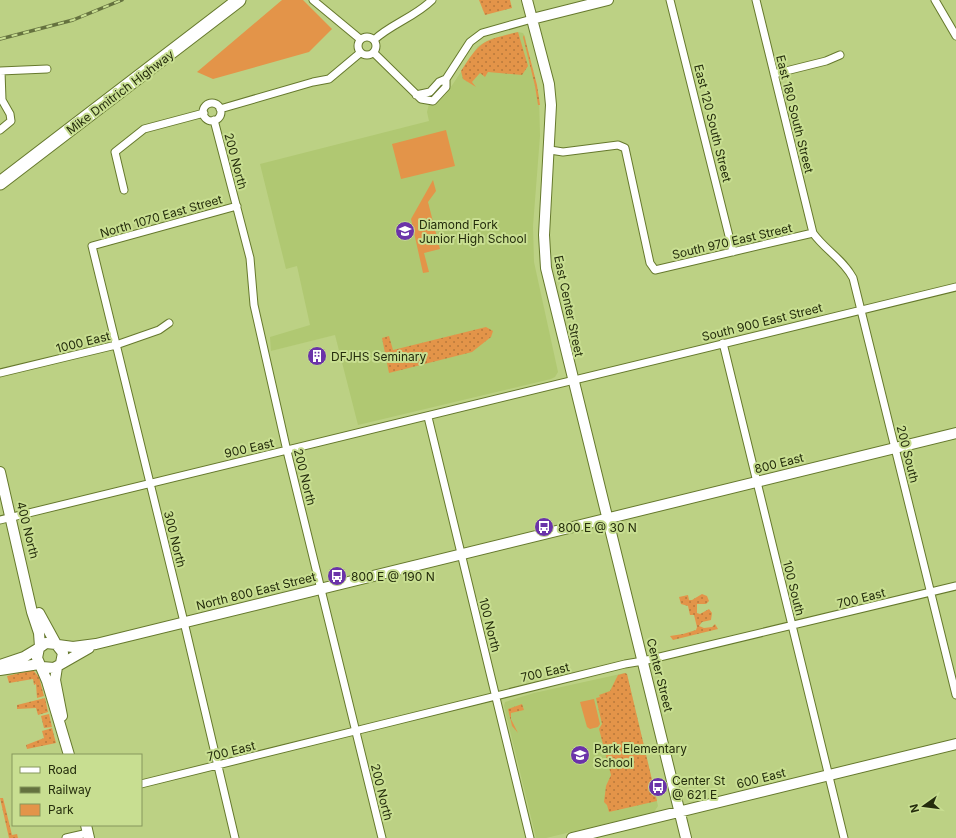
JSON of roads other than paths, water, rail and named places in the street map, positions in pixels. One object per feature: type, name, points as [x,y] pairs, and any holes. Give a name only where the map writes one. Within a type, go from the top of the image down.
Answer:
[{"type":"highway","name":"Mike Dmitrich Highway","points":[[0,183],[239,0]]},
{"type":"street","points":[[313,0],[360,39]]},
{"type":"street","points":[[374,40],[384,31],[424,9],[432,0]]},
{"type":"street","name":"East Center Street","points":[[527,0],[549,90],[551,115],[550,150],[544,226],[544,256],[573,381],[609,519]]},
{"type":"street","points":[[374,53],[416,95],[430,92],[438,82],[446,79],[475,37],[489,30],[608,0]]},
{"type":"street","name":"East 120 South Street","points":[[670,0],[734,252]]},
{"type":"street","name":"East 180 South Street","points":[[756,0],[813,233]]},
{"type":"street","points":[[936,0],[956,36]]},
{"type":"street","points":[[360,53],[357,44],[360,39],[366,37],[374,40]]},
{"type":"street","points":[[360,53],[368,56],[374,53],[376,47],[374,40]]},
{"type":"street","points":[[220,109],[313,82],[329,79],[360,53]]},
{"type":"street","points":[[774,74],[826,61],[840,55]]},
{"type":"street","points":[[0,130],[11,121],[10,114],[2,100],[1,71],[47,69]]},
{"type":"street","points":[[211,103],[217,104],[220,109],[219,117],[214,120],[206,118],[204,114],[206,105],[211,103]]},
{"type":"street","points":[[124,190],[115,152],[144,129],[204,114]]},
{"type":"street","name":"200 North","points":[[214,120],[250,258],[254,305],[258,326],[287,451],[382,838]]},
{"type":"street","name":"South 970 East Street","points":[[550,150],[563,152],[623,146],[627,155],[650,263],[655,270],[813,233]]},
{"type":"street","name":"North 1070 East Street","points":[[92,246],[237,206]]},
{"type":"street","name":"200 South","points":[[813,233],[820,243],[840,259],[850,273],[861,310],[896,448],[956,696]]},
{"type":"street","name":"300 North","points":[[92,246],[235,838]]},
{"type":"street","name":"South 900 East Street","points":[[573,381],[956,287]]},
{"type":"street","name":"1000 East","points":[[0,373],[116,345],[159,330],[169,323]]},
{"type":"street","name":"100 South","points":[[724,343],[844,838]]},
{"type":"street","name":"900 East","points":[[0,520],[573,381]]},
{"type":"street","name":"100 North","points":[[428,417],[530,838]]},
{"type":"street","name":"800 East","points":[[609,519],[956,434]]},
{"type":"street","name":"400 North","points":[[0,472],[30,595]]},
{"type":"street","name":"North 800 East Street","points":[[96,644],[609,519]]},
{"type":"street","name":"Center Street","points":[[609,519],[686,838]]},
{"type":"street","name":"700 East","points":[[142,784],[357,732],[495,695],[625,664],[643,662],[956,586]]},
{"type":"street","points":[[30,595],[43,624],[63,653],[55,680],[62,717],[62,726]]},
{"type":"street","points":[[30,595],[32,612],[39,633],[39,648],[36,658],[41,666],[62,726],[69,754]]},
{"type":"street","points":[[0,665],[24,657],[46,643],[73,647],[96,644]]},
{"type":"street","points":[[0,670],[41,666],[51,669],[96,644]]},
{"type":"street","name":"600 East","points":[[572,838],[956,744]]},
{"type":"street","points":[[66,838],[87,832]]},
{"type":"railway","points":[[0,39],[73,20],[122,0]]},
{"type":"place","name":"Diamond Fork Junior High School","points":[[405,231]]},
{"type":"place","name":"DFJHS Seminary","points":[[317,356]]},
{"type":"place","name":"800 E @ 30 N","points":[[544,527]]},
{"type":"place","name":"800 E @ 190 N","points":[[337,576]]},
{"type":"place","name":"Park Elementary School","points":[[580,755]]},
{"type":"place","name":"Center St @ 621 E","points":[[658,787]]}]
